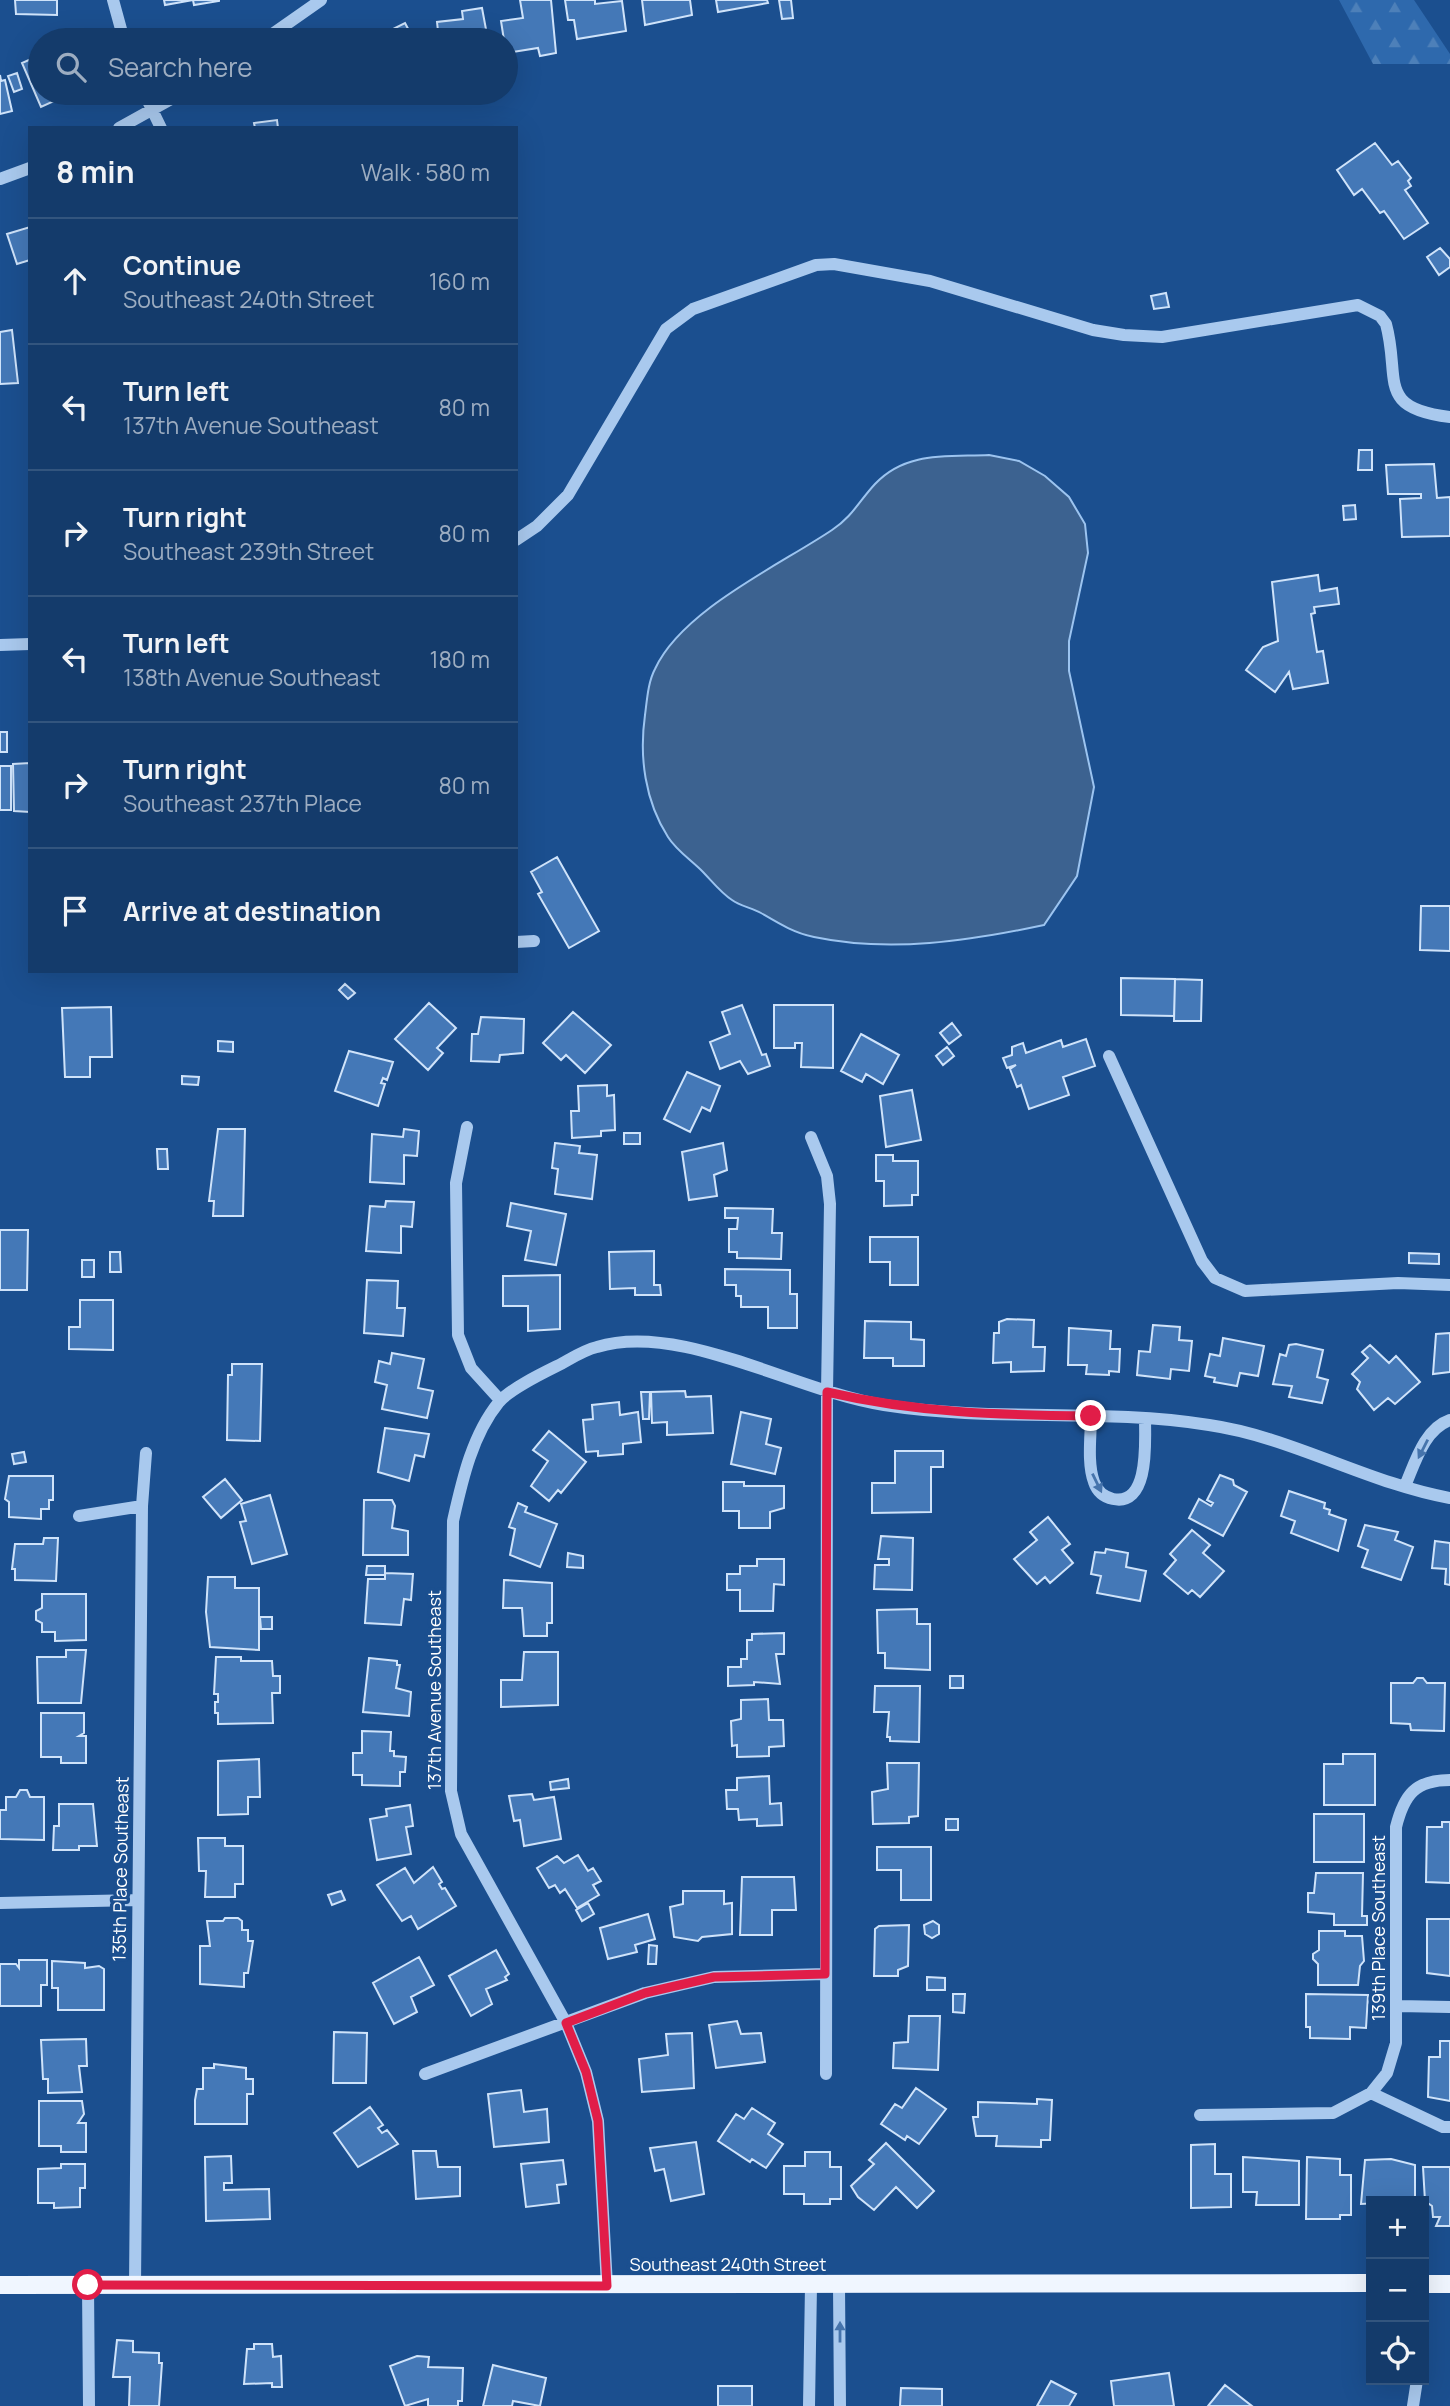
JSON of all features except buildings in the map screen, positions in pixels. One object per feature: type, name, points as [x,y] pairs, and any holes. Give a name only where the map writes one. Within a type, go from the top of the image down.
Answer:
[{"type":"main road","name":"Southeast 240th Street","points":[[0,2285],[839,2286],[1366,2283]]},
{"type":"main road","points":[[1429,2284],[1450,2284]]},
{"type":"street","points":[[113,0],[121,28]]},
{"type":"street","points":[[281,28],[321,0]]},
{"type":"street","points":[[148,105],[160,126]]},
{"type":"street","points":[[123,126],[163,105]]},
{"type":"street","points":[[0,179],[28,169]]},
{"type":"street","points":[[518,539],[537,526],[568,495],[666,329],[694,309],[816,265],[834,264],[930,281],[1093,330],[1124,335],[1162,337],[1358,306],[1366,307],[1386,324],[1394,387],[1401,400],[1424,414],[1450,417]]},
{"type":"street","points":[[0,645],[28,644]]},
{"type":"street","points":[[518,942],[534,941]]},
{"type":"street","points":[[1109,1056],[1202,1261],[1215,1278],[1245,1291],[1269,1292],[1398,1283],[1450,1285]]},
{"type":"street","points":[[467,1127],[456,1183],[458,1335],[471,1368],[500,1401],[547,1370],[597,1346],[646,1341],[691,1346],[827,1392],[882,1405],[961,1414],[1091,1416],[1210,1425],[1281,1443],[1405,1486],[1450,1498]]},
{"type":"street","points":[[811,1137],[827,1176],[830,1204],[825,2074]]},
{"type":"street","name":"137th Avenue Southeast","points":[[500,1401],[476,1440],[463,1478],[453,1521],[451,1791],[461,1834],[566,2023],[586,2072],[598,2121],[607,2286]]},
{"type":"street","points":[[1091,1416],[1091,1471],[1095,1485],[1105,1497],[1117,1500],[1130,1497],[1140,1483],[1144,1470],[1145,1419]]},
{"type":"street","points":[[1405,1486],[1426,1441],[1440,1423],[1450,1420]]},
{"type":"street","name":"135th Place Southeast","points":[[135,2285],[142,1506],[146,1453]]},
{"type":"street","points":[[79,1516],[142,1506]]},
{"type":"street","name":"139th Place Southeast","points":[[1371,2093],[1387,2073],[1396,2043],[1396,1827],[1402,1805],[1412,1792],[1426,1783],[1446,1780]]},
{"type":"street","points":[[0,1903],[138,1900]]},
{"type":"street","points":[[425,2074],[645,1993],[714,1977],[825,1974]]},
{"type":"street","points":[[1398,2006],[1450,2007]]},
{"type":"street","points":[[1200,2115],[1333,2113],[1371,2093],[1443,2127],[1450,2127]]},
{"type":"street","points":[[88,2285],[89,2406]]},
{"type":"street","points":[[810,2406],[811,2286]]},
{"type":"street","points":[[839,2286],[840,2406]]},
{"type":"street","points":[[1413,2406],[1416,2385]]},
{"type":"green space","points":[[1339,0],[1414,0],[1450,54],[1450,64],[1373,64]]},
{"type":"shaded area","points":[[989,455],[1019,461],[1045,476],[1069,497],[1085,524],[1088,553],[1069,641],[1069,671],[1094,787],[1077,876],[1044,925],[929,943],[871,944],[814,937],[739,904],[720,890],[675,846],[654,809],[646,778],[643,731],[648,691],[655,669],[668,648],[709,608],[839,525],[887,473],[900,466],[928,458]]},
{"type":"route","points":[[88,2285],[607,2286],[598,2121],[586,2072],[566,2023],[645,1993],[714,1977],[825,1974],[827,1392],[882,1405],[961,1414],[1091,1416]]}]
